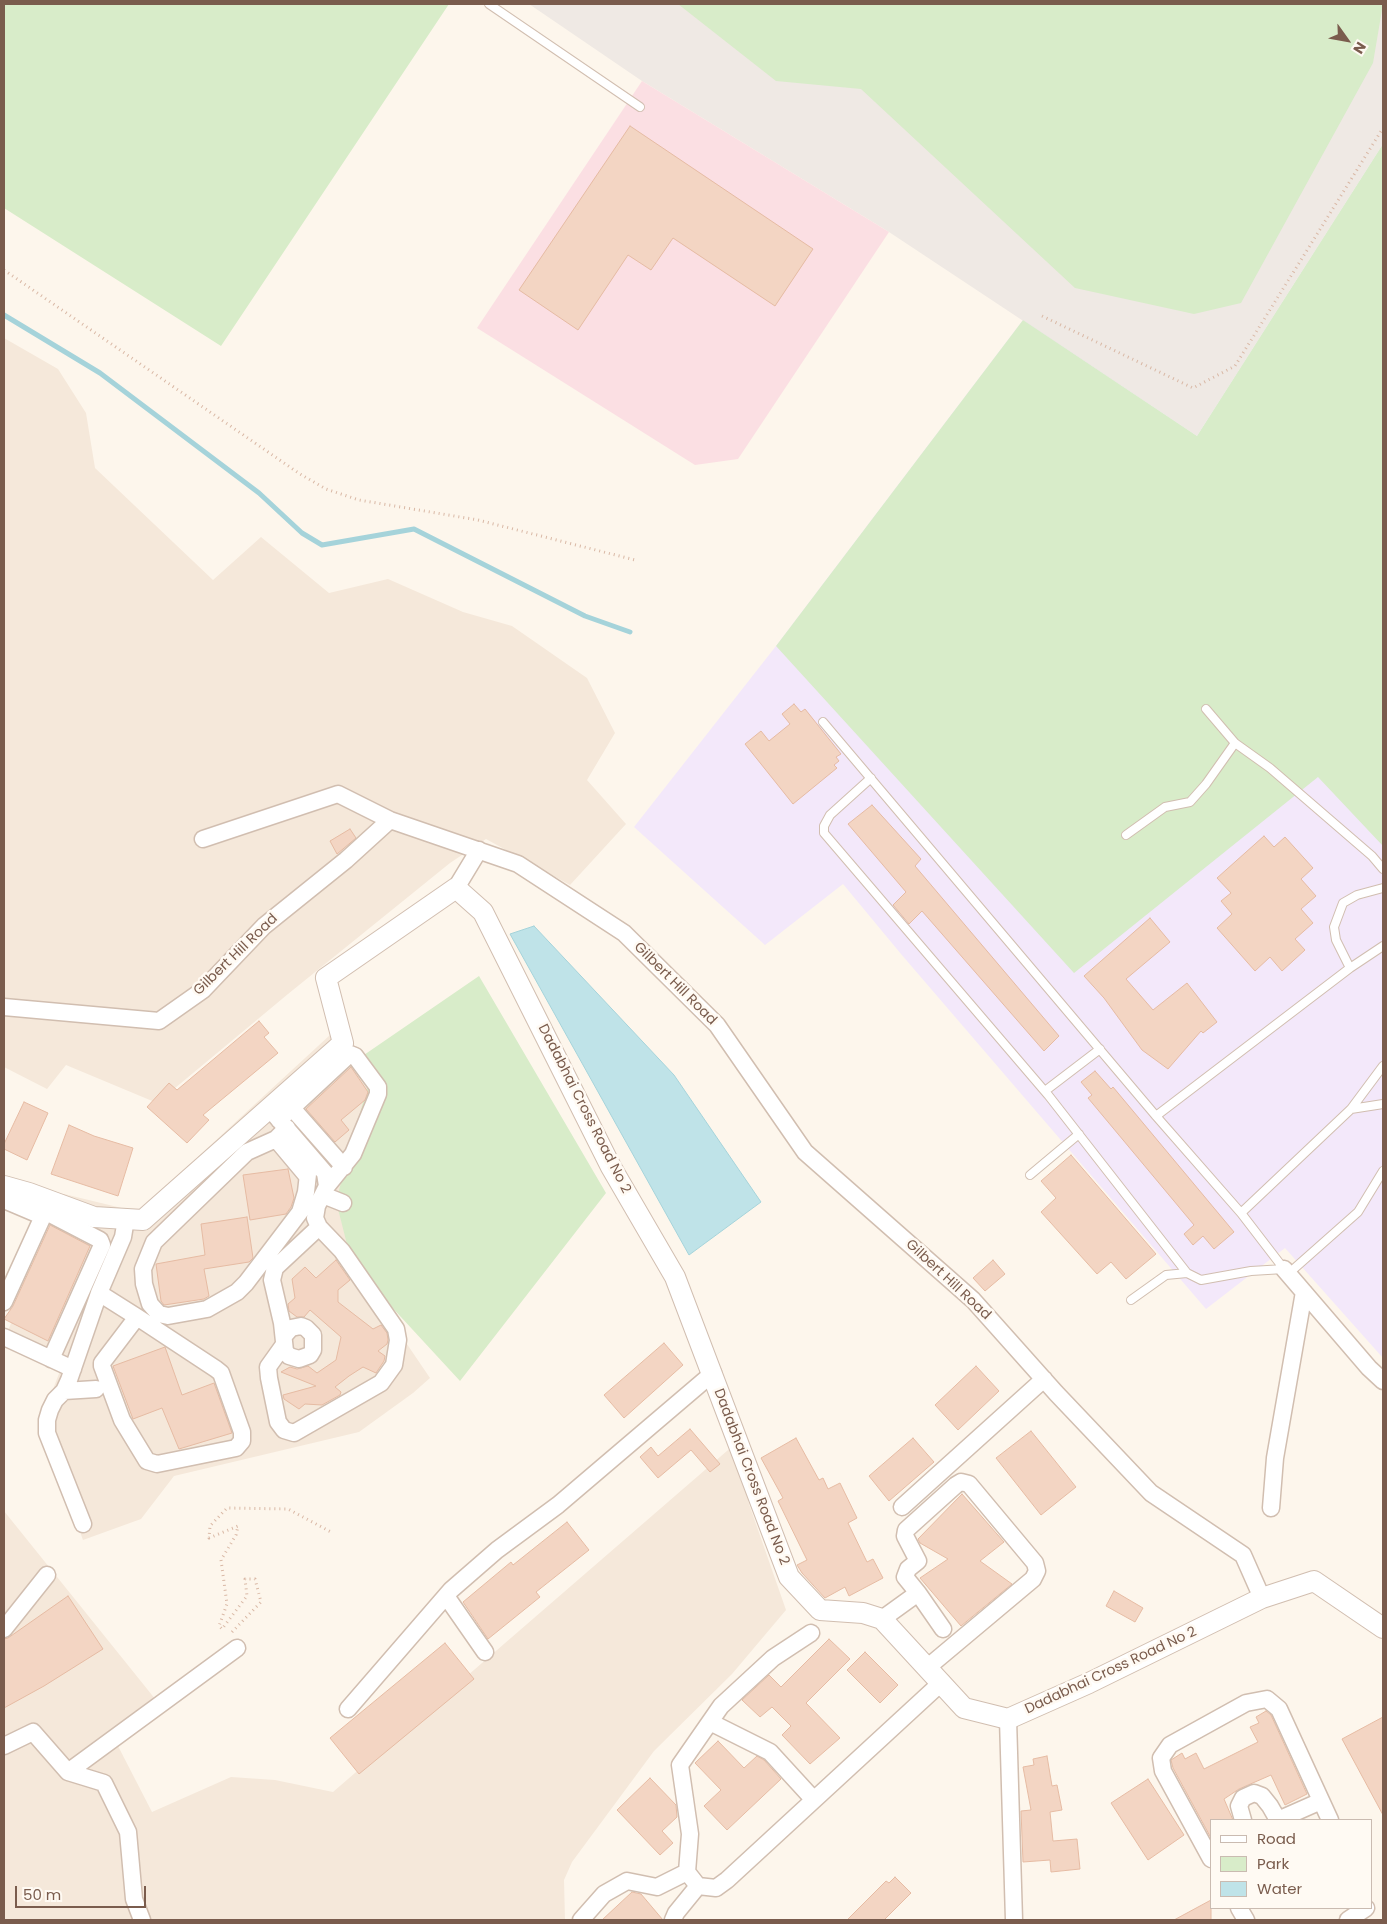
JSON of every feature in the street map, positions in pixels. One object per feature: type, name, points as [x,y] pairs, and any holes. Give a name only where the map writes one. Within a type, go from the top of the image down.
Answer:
[{"type":"street","points":[[203,838],[338,794],[390,820]]},
{"type":"street","name":"Gilbert Hill Road","points":[[4,1007],[159,1021],[203,990],[264,926],[346,860],[390,820],[518,864],[624,933],[716,1025],[805,1152],[973,1300],[1151,1494],[1243,1555],[1262,1598]]},
{"type":"street","points":[[310,1156],[306,1192],[300,1212],[237,1292],[207,1309],[168,1316],[159,1314],[150,1304],[144,1284],[143,1269],[154,1242],[247,1152],[253,1147],[268,1144],[343,1043],[326,978],[456,888],[479,850]]},
{"type":"street","name":"Dadabhai Cross Road No 2","points":[[456,888],[483,912],[611,1167],[675,1277],[789,1577],[820,1610],[863,1614],[885,1622],[964,1708],[1008,1719],[1089,1683],[1262,1598],[1314,1581],[1383,1628]]},
{"type":"street","points":[[4,1200],[94,1217],[143,1220],[281,1127],[292,1108],[350,1054],[355,1056],[379,1088],[353,1154],[325,1190],[317,1206],[315,1218],[318,1227],[342,1251],[396,1329],[398,1340],[394,1365],[381,1383],[294,1433],[284,1430],[278,1422],[269,1378],[268,1367],[283,1341],[272,1280],[276,1268],[318,1227]]},
{"type":"street","points":[[292,1108],[344,1167]]},
{"type":"street","points":[[281,1127],[308,1127]]},
{"type":"street","points":[[281,1127],[325,1173],[325,1190]]},
{"type":"street","points":[[281,1127],[307,1176]]},
{"type":"street","points":[[4,1186],[40,1206]]},
{"type":"street","points":[[325,1190],[343,1203]]},
{"type":"street","points":[[4,1294],[40,1206]]},
{"type":"street","points":[[4,1302],[44,1214],[48,1214],[100,1240],[102,1245],[51,1359]]},
{"type":"street","points":[[83,1524],[47,1432],[47,1420],[55,1400],[64,1391],[73,1369],[99,1293],[123,1237],[126,1219]]},
{"type":"street","points":[[1286,1272],[1369,1368],[1383,1381]]},
{"type":"street","points":[[1272,1508],[1275,1458],[1304,1292]]},
{"type":"street","points":[[99,1293],[137,1317],[221,1374],[242,1432],[242,1441],[236,1448],[157,1464],[147,1461],[122,1420],[102,1366],[102,1362],[137,1317]]},
{"type":"street","points":[[4,1337],[73,1369]]},
{"type":"street","points":[[348,1710],[446,1596],[497,1550],[558,1505],[713,1373]]},
{"type":"street","points":[[902,1507],[1044,1379]]},
{"type":"street","points":[[64,1391],[96,1389]]},
{"type":"street","points":[[928,1667],[1033,1579],[1037,1571],[1035,1563],[969,1484],[962,1482],[906,1530],[905,1536],[918,1561],[908,1569],[906,1577],[915,1601],[944,1629]]},
{"type":"street","points":[[4,1628],[47,1575]]},
{"type":"street","points":[[446,1596],[485,1652]]},
{"type":"street","points":[[885,1622],[915,1601]]},
{"type":"street","points":[[811,1633],[773,1658],[721,1706],[680,1765],[690,1834],[687,1872],[698,1886],[716,1888],[727,1880],[942,1682]]},
{"type":"street","points":[[68,1772],[232,1642]]},
{"type":"street","points":[[1210,1857],[1163,1772],[1161,1758],[1170,1745],[1246,1703],[1267,1699],[1279,1709],[1330,1819]]},
{"type":"street","points":[[1008,1719],[1014,1920]]},
{"type":"street","points":[[710,1722],[770,1752],[814,1800]]},
{"type":"street","points":[[4,1746],[33,1732],[68,1772],[104,1783],[128,1832],[134,1899],[142,1920]]},
{"type":"street","points":[[1243,1819],[1239,1806],[1243,1798],[1254,1792],[1266,1801],[1277,1819]]},
{"type":"street","points":[[1280,1819],[1321,1801]]},
{"type":"street","points":[[581,1920],[604,1894],[627,1881],[657,1888],[687,1872]]},
{"type":"street","points":[[673,1920],[676,1913],[698,1886]]},
{"type":"street","points":[[1239,1909],[1246,1920]]},
{"type":"street","points":[[1348,1920],[1364,1909]]},
{"type":"lane","points":[[489,4],[640,107]]},
{"type":"lane","points":[[1206,709],[1235,742],[1270,768],[1372,856],[1383,869]]},
{"type":"lane","points":[[823,722],[1156,1116],[1241,1212],[1286,1272]]},
{"type":"lane","points":[[1126,835],[1165,807],[1190,802],[1206,784],[1235,742]]},
{"type":"lane","points":[[871,778],[830,815],[824,826],[824,833],[1048,1095],[1187,1273],[1201,1280],[1251,1271],[1286,1272],[1358,1212],[1383,1171]]},
{"type":"lane","points":[[1350,968],[1336,940],[1334,927],[1343,903],[1357,895],[1383,888]]},
{"type":"lane","points":[[1156,1116],[1350,968],[1383,946]]},
{"type":"lane","points":[[1048,1095],[1045,1092],[1100,1049]]},
{"type":"lane","points":[[1241,1212],[1351,1109],[1383,1066]]},
{"type":"lane","points":[[1351,1109],[1383,1104]]},
{"type":"lane","points":[[1030,1175],[1079,1134]]},
{"type":"lane","points":[[1131,1300],[1166,1275],[1187,1273]]},
{"type":"path","points":[[1042,316],[1193,388],[1235,366],[1383,128]]},
{"type":"path","points":[[4,270],[300,474],[326,489],[360,500],[478,520],[635,560]]},
{"type":"path","points":[[232,1642],[261,1602],[255,1579],[245,1579],[247,1596],[222,1629],[219,1626],[228,1604],[221,1560],[236,1535],[238,1526],[209,1538],[210,1526],[227,1508],[288,1509],[331,1532]]},
{"type":"shaded area","points":[[529,4],[1383,4],[1383,144],[1197,436],[889,232],[642,81]]},
{"type":"shaded area","points":[[642,81],[889,232],[738,459],[695,465],[477,328]]},
{"type":"shaded area","points":[[1383,144],[1383,1358],[1285,1248],[1206,1309],[843,884],[765,945],[634,827],[776,646],[1023,320],[1197,436]]},
{"type":"shaded area","points":[[4,338],[58,369],[86,413],[95,468],[213,580],[261,537],[329,593],[388,579],[463,612],[512,626],[587,678],[615,733],[587,780],[626,824],[570,885],[486,839],[450,863],[157,1103],[66,1065],[47,1089],[4,1067]]},
{"type":"shaded area","points":[[330,1035],[387,1088],[354,1266],[430,1378],[413,1393],[359,1432],[174,1476],[141,1519],[83,1540],[40,1423],[65,1358],[7,1333],[64,1194],[138,1212]]},
{"type":"shaded area","points":[[735,1444],[749,1504],[786,1610],[732,1674],[654,1751],[572,1862],[564,1880],[565,1920],[4,1920],[4,1511],[164,1710],[118,1746],[152,1812],[231,1777],[275,1780],[333,1792]]},
{"type":"green space","points":[[4,4],[449,4],[221,346],[4,208]]},
{"type":"green space","points":[[678,4],[1383,4],[1373,63],[1241,303],[1194,314],[1075,288],[861,89],[776,81]]},
{"type":"green space","points":[[1383,144],[1383,846],[1318,777],[1074,973],[776,646],[1023,320],[1197,436]]},
{"type":"green space","points":[[479,976],[606,1193],[460,1381],[352,1264],[336,1201],[371,1073],[361,1057]]},
{"type":"water","points":[[534,926],[674,1075],[761,1202],[689,1255],[510,934]]},
{"type":"building","points":[[630,126],[813,249],[775,306],[673,238],[651,270],[628,255],[578,330],[519,290]]},
{"type":"building","points":[[794,704],[801,712],[805,709],[841,754],[836,757],[839,761],[834,765],[837,768],[793,804],[745,744],[761,731],[769,741],[790,724],[782,714]]},
{"type":"building","points":[[872,805],[921,859],[915,866],[1059,1036],[1044,1051],[922,911],[909,924],[893,905],[906,892],[848,824]]},
{"type":"building","points":[[350,829],[356,838],[337,854],[330,841]]},
{"type":"building","points":[[1264,836],[1274,847],[1285,837],[1313,868],[1301,879],[1316,896],[1301,909],[1313,923],[1295,939],[1305,950],[1282,971],[1270,957],[1255,971],[1217,928],[1232,914],[1221,901],[1231,893],[1217,878]]},
{"type":"building","points":[[1150,918],[1170,942],[1126,979],[1153,1010],[1187,983],[1217,1022],[1203,1033],[1201,1031],[1168,1069],[1142,1050],[1104,998],[1084,976]]},
{"type":"building","points":[[259,1021],[269,1033],[264,1037],[278,1053],[203,1115],[209,1120],[187,1143],[147,1107],[169,1083],[177,1090]]},
{"type":"building","points":[[351,1067],[368,1092],[365,1100],[341,1120],[349,1130],[335,1142],[306,1109]]},
{"type":"building","points":[[1095,1071],[1111,1089],[1113,1087],[1234,1232],[1214,1249],[1203,1236],[1193,1245],[1184,1234],[1194,1225],[1088,1098],[1092,1095],[1081,1082]]},
{"type":"building","points":[[24,1102],[48,1113],[27,1160],[4,1149],[4,1144]]},
{"type":"building","points":[[69,1125],[94,1136],[133,1148],[118,1196],[51,1174]]},
{"type":"building","points":[[1071,1155],[1156,1254],[1126,1279],[1111,1262],[1097,1274],[1041,1212],[1056,1198],[1041,1181]]},
{"type":"building","points":[[288,1169],[294,1198],[286,1214],[250,1220],[243,1175]]},
{"type":"building","points":[[247,1217],[253,1258],[249,1262],[204,1269],[209,1296],[204,1299],[164,1305],[161,1301],[156,1264],[205,1255],[201,1224]]},
{"type":"building","points":[[50,1225],[90,1246],[48,1341],[4,1319],[13,1306]]},
{"type":"building","points":[[336,1260],[350,1280],[338,1290],[338,1302],[373,1329],[381,1325],[387,1333],[388,1340],[387,1344],[378,1351],[385,1356],[384,1361],[376,1373],[363,1367],[349,1376],[335,1387],[341,1392],[340,1395],[322,1405],[305,1404],[299,1409],[284,1399],[283,1395],[316,1386],[281,1372],[290,1367],[297,1369],[308,1366],[317,1373],[336,1360],[341,1337],[310,1310],[304,1317],[297,1317],[289,1311],[288,1304],[295,1298],[292,1279],[305,1267],[316,1278]]},
{"type":"building","points":[[993,1260],[1005,1274],[985,1291],[973,1278]]},
{"type":"building","points":[[664,1343],[683,1365],[624,1418],[604,1395]]},
{"type":"building","points":[[165,1347],[182,1395],[214,1383],[232,1433],[179,1449],[162,1408],[133,1419],[113,1366]]},
{"type":"building","points":[[976,1366],[999,1391],[958,1430],[935,1405]]},
{"type":"building","points":[[690,1429],[720,1464],[710,1472],[691,1450],[658,1478],[640,1457],[651,1447],[658,1456]]},
{"type":"building","points":[[1031,1431],[1076,1487],[1041,1515],[996,1458]]},
{"type":"building","points":[[796,1438],[819,1480],[823,1478],[828,1489],[840,1483],[857,1518],[848,1523],[867,1562],[873,1559],[883,1578],[849,1596],[845,1587],[825,1598],[802,1573],[797,1565],[807,1560],[778,1501],[783,1498],[761,1458]]},
{"type":"building","points":[[913,1438],[934,1462],[889,1501],[869,1476]]},
{"type":"building","points":[[962,1494],[1004,1542],[980,1561],[1012,1584],[961,1626],[920,1578],[948,1559],[920,1543],[918,1539]]},
{"type":"building","points":[[567,1522],[589,1550],[536,1592],[540,1597],[488,1639],[463,1602],[511,1562],[513,1565]]},
{"type":"building","points":[[1114,1591],[1143,1608],[1135,1622],[1106,1606]]},
{"type":"building","points":[[68,1596],[103,1649],[44,1686],[4,1708],[4,1639]]},
{"type":"building","points":[[829,1639],[850,1659],[806,1703],[840,1738],[810,1764],[782,1735],[791,1726],[772,1707],[760,1717],[742,1700],[769,1675],[781,1687]]},
{"type":"building","points":[[445,1643],[474,1679],[359,1774],[330,1738]]},
{"type":"building","points":[[865,1652],[898,1685],[880,1703],[847,1670]]},
{"type":"building","points":[[1266,1711],[1271,1715],[1307,1794],[1285,1805],[1271,1775],[1239,1789],[1224,1799],[1233,1819],[1210,1819],[1210,1836],[1173,1768],[1171,1760],[1182,1753],[1185,1759],[1196,1753],[1204,1769],[1258,1742],[1250,1727],[1259,1723],[1256,1717]]},
{"type":"building","points":[[1383,1717],[1383,1815],[1342,1739]]},
{"type":"building","points":[[718,1741],[744,1768],[757,1756],[764,1760],[781,1779],[727,1830],[704,1806],[721,1790],[695,1763]]},
{"type":"building","points":[[1047,1756],[1052,1786],[1057,1785],[1062,1810],[1050,1812],[1053,1841],[1077,1839],[1080,1869],[1051,1872],[1050,1860],[1023,1862],[1021,1811],[1031,1810],[1023,1767],[1034,1765],[1033,1759]]},
{"type":"building","points":[[650,1778],[676,1805],[677,1817],[662,1831],[673,1843],[660,1855],[617,1810]]},
{"type":"building","points":[[1148,1779],[1184,1835],[1148,1860],[1111,1803]]},
{"type":"building","points":[[895,1877],[911,1893],[884,1920],[847,1920],[886,1881],[889,1883]]},
{"type":"building","points":[[632,1892],[641,1894],[663,1920],[602,1920]]},
{"type":"building","points":[[1210,1901],[1211,1920],[1174,1920]]},
{"type":"waterway","points":[[4,315],[100,373],[259,493],[302,533],[322,545],[414,529],[585,616],[630,632]]}]
